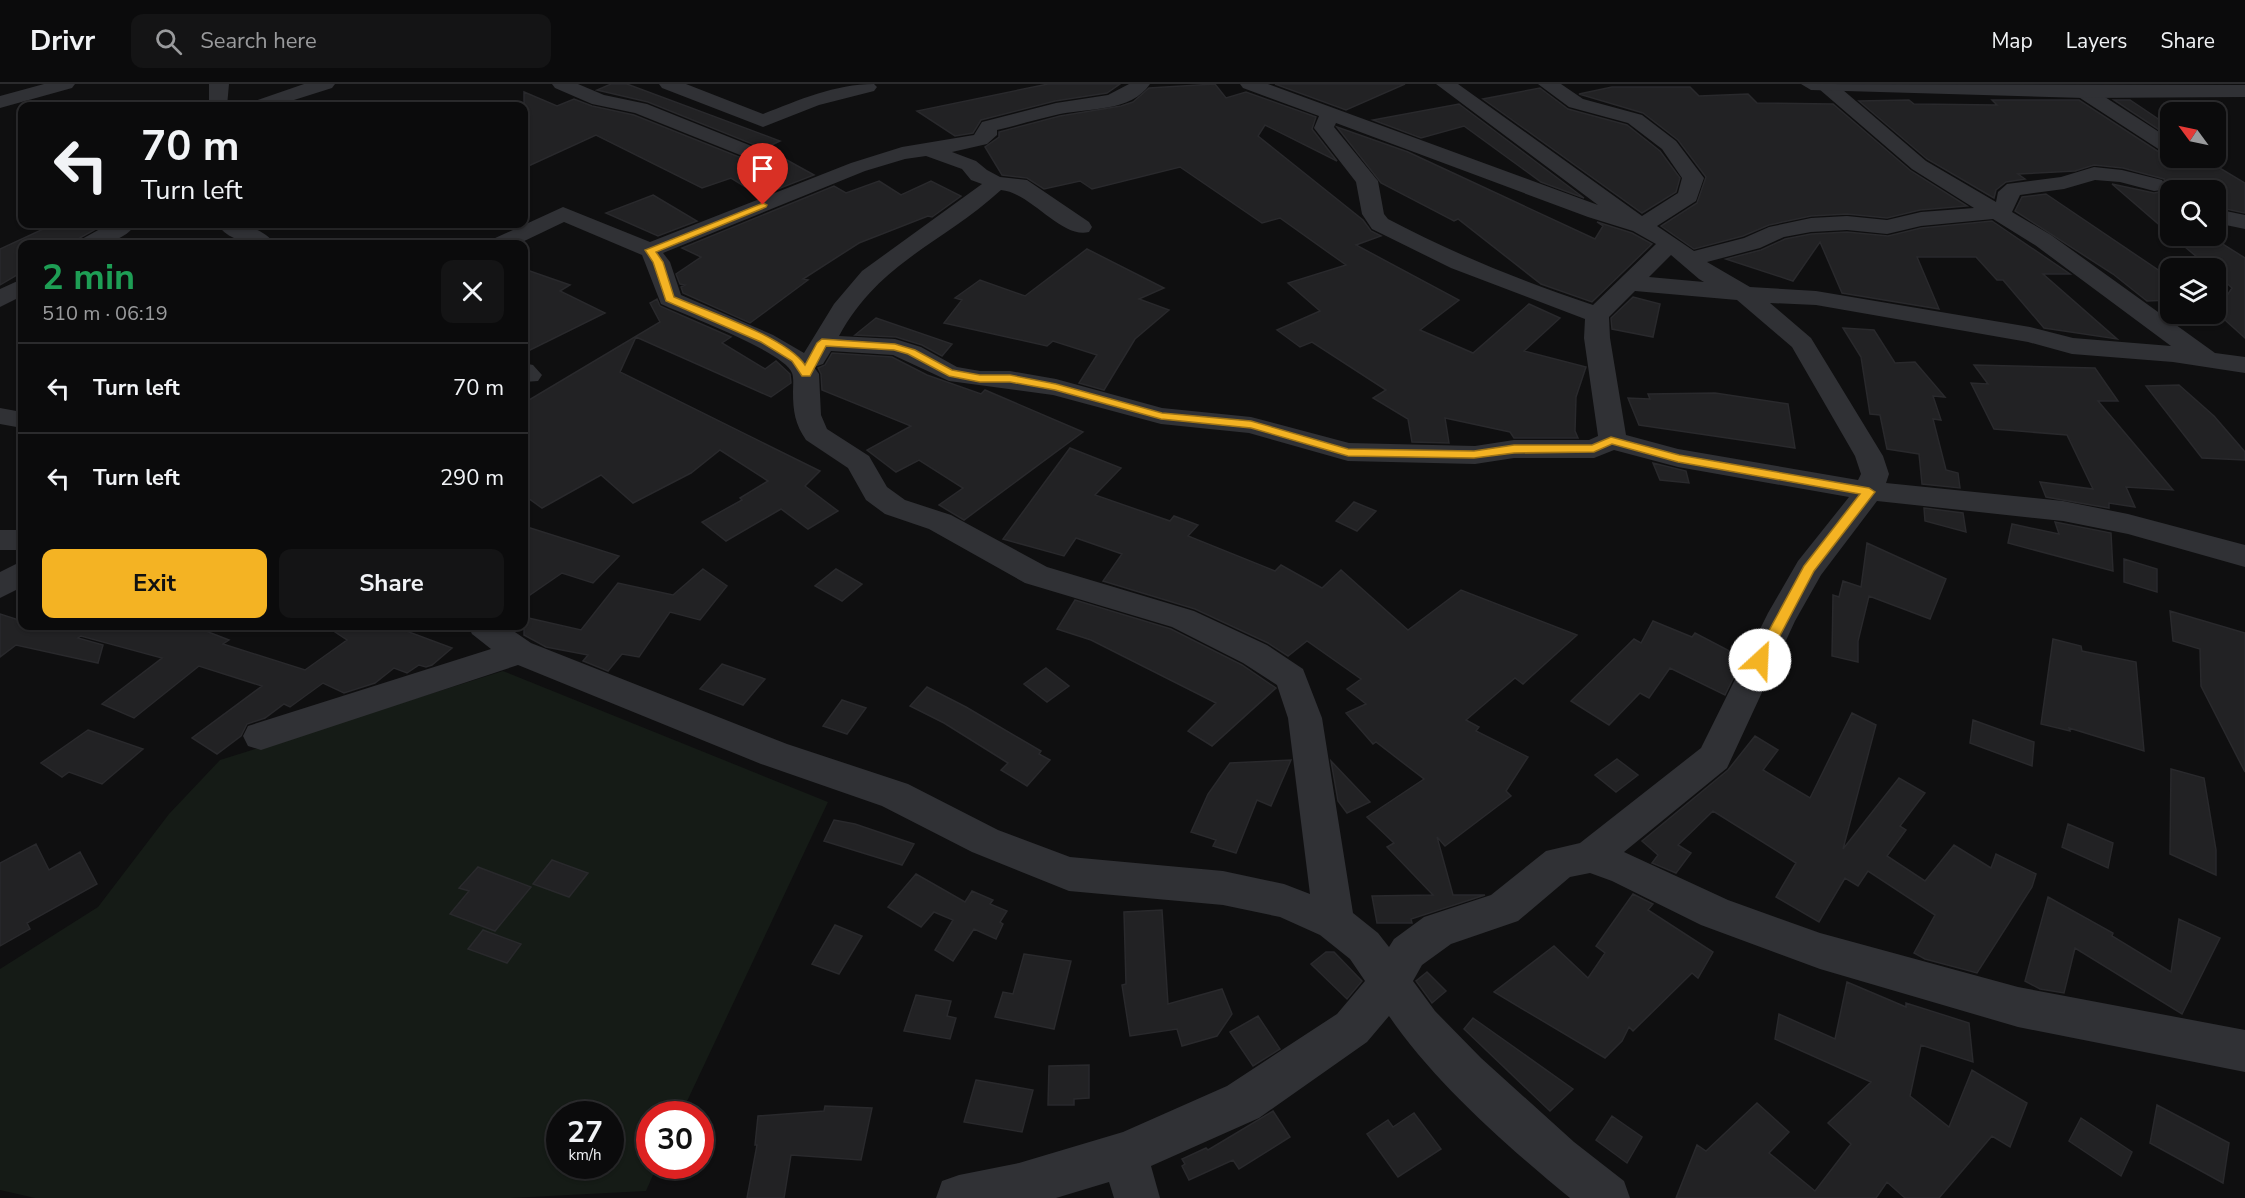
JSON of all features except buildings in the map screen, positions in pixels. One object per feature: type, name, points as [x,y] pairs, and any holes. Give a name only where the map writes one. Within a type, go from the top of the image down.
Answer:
[{"type":"street","points":[[0,102],[65,84]]},
{"type":"street","points":[[218,102],[219,84]]},
{"type":"street","points":[[271,102],[325,84]]},
{"type":"street","points":[[562,84],[599,100],[640,108],[747,151]]},
{"type":"street","points":[[669,84],[763,121],[812,102],[867,87]]},
{"type":"street","points":[[650,250],[858,167],[902,153],[980,140],[987,135],[986,131],[989,126],[1068,107],[1099,104],[1119,98],[1133,91],[1140,84]]},
{"type":"street","points":[[1250,84],[1641,226]]},
{"type":"street","points":[[959,1198],[1019,1186],[1125,1154],[1243,1102],[1352,1028],[1389,982],[1408,952],[1438,930],[1504,909],[1560,863],[1590,857],[1714,759],[1779,621],[1809,569],[1869,492],[1875,474],[1869,456],[1802,343],[1743,293],[1707,274],[1680,251],[1641,226],[1446,84]]},
{"type":"street","points":[[1548,84],[1576,103],[1593,109],[1624,114],[1635,119],[1669,145],[1693,178],[1688,196],[1641,226]]},
{"type":"street","points":[[1811,84],[2245,91]]},
{"type":"street","points":[[1826,85],[1919,165],[2000,212],[2096,276],[2187,346],[2214,360]]},
{"type":"street","points":[[2086,89],[2160,141]]},
{"type":"street","points":[[1334,116],[1325,121],[1324,128],[1367,181],[1373,214],[1380,224],[1453,261],[1528,292],[1597,315]]},
{"type":"street","points":[[928,150],[969,165],[979,175],[996,183],[1019,185],[1081,227]]},
{"type":"street","points":[[2160,158],[2151,165],[2150,174],[2160,187]]},
{"type":"street","points":[[1611,440],[1597,315],[1628,284],[1680,251],[1752,243],[1777,232],[1811,225],[1847,223],[1887,227],[1921,219],[2000,212],[2007,204],[2009,192],[2015,189],[2064,183],[2085,175],[2122,176],[2160,189]]},
{"type":"street","points":[[996,183],[961,211],[879,268],[851,296],[806,374],[807,415],[816,434],[859,462],[876,493],[895,507],[940,522],[1036,575],[1183,619],[1254,654],[1291,678],[1305,718],[1334,922]]},
{"type":"street","points":[[509,240],[563,213],[650,250],[658,262],[670,299],[764,340],[796,359],[806,374]]},
{"type":"street","points":[[2226,218],[2245,222]]},
{"type":"street","points":[[97,240],[117,228]]},
{"type":"street","points":[[235,228],[256,240]]},
{"type":"street","points":[[1628,284],[1666,285],[1816,298],[2010,332],[2072,346],[2245,365]]},
{"type":"street","points":[[0,300],[18,289]]},
{"type":"street","points":[[822,343],[895,347],[912,352],[949,373],[980,379],[1010,379],[1056,387],[1161,416],[1251,425],[1348,452],[1474,455],[1514,449],[1594,449],[1611,440],[1678,458],[1869,492],[2063,511],[2128,524],[2245,556]]},
{"type":"street","points":[[0,416],[18,419]]},
{"type":"street","points":[[0,540],[18,540]]},
{"type":"street","points":[[0,587],[18,575]]},
{"type":"street","points":[[489,630],[519,652],[774,754],[895,795],[985,841],[1069,874],[1223,888],[1284,901],[1334,922],[1364,946],[1420,1025],[1466,1073],[1558,1158],[1607,1198]]},
{"type":"street","points":[[261,736],[369,703],[519,652]]},
{"type":"street","points":[[1590,857],[1625,870],[1715,913],[1820,951],[2018,1006],[2245,1052]]},
{"type":"street","points":[[1125,1154],[1137,1198]]},
{"type":"shaded area","points":[[503,671],[828,802],[687,1101],[636,1101],[636,1179],[651,1179],[646,1191],[511,1198],[35,1198],[0,1190],[0,969],[98,907],[169,814],[220,760]]},
{"type":"route","points":[[763,205],[650,250],[658,262],[670,299],[764,340],[796,359],[806,374],[822,343],[895,347],[912,352],[949,373],[980,379],[1010,379],[1056,387],[1161,416],[1251,425],[1348,452],[1474,455],[1514,449],[1594,449],[1604,446],[1611,440],[1678,458],[1869,492],[1809,569],[1760,660]]}]
